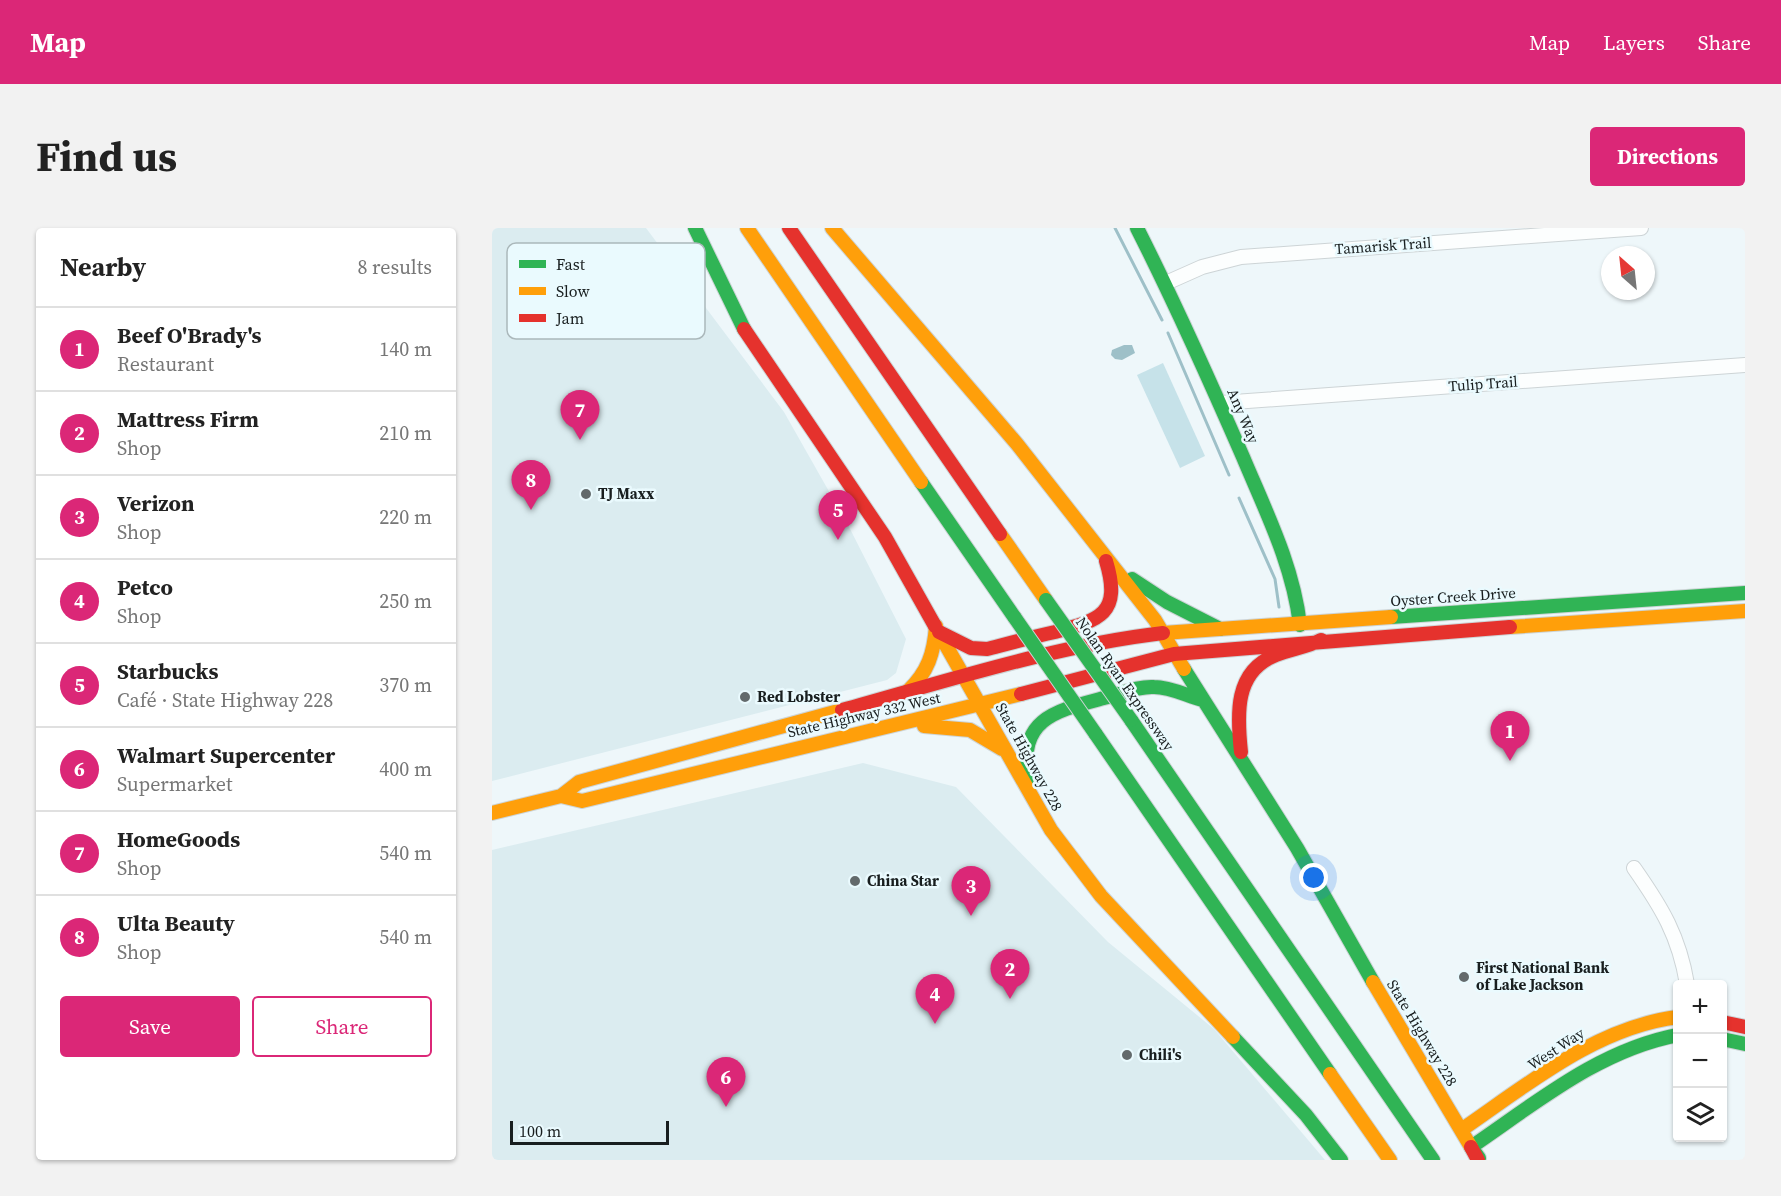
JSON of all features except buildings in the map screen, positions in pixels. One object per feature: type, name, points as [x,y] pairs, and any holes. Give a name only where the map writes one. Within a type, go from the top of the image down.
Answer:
[{"type":"main road","name":"State Highway 228","points":[[695,228],[702,243]]},
{"type":"main road","points":[[747,228],[1390,1160]]},
{"type":"main road","name":"Nolan Ryan Expressway","points":[[789,228],[1433,1160]]},
{"type":"main road","points":[[832,228],[957,371],[1102,550],[1163,633],[1203,700],[1241,756]]},
{"type":"main road","name":"Any Way","points":[[1137,228],[1166,283],[1278,540],[1295,589],[1300,625]]},
{"type":"main road","name":"State Highway 228","points":[[705,249],[744,329],[885,537],[1051,830],[1101,896],[1306,1115],[1341,1160]]},
{"type":"main road","points":[[908,691],[924,675],[933,658],[937,629],[971,648],[987,649],[1092,622],[1109,605],[1113,590],[1113,581],[1102,550]]},
{"type":"main road","points":[[1114,566],[1167,602],[1220,629]]},
{"type":"main road","name":"Oyster Creek Drive","points":[[1163,633],[1745,594]]},
{"type":"main road","points":[[1174,654],[1321,640],[1745,612]]},
{"type":"main road","name":"State Highway 332 West","points":[[492,813],[561,796],[579,782],[908,691],[1120,638],[1163,633]]},
{"type":"main road","points":[[1241,756],[1237,710],[1246,680],[1269,658],[1302,650],[1321,640]]},
{"type":"main road","name":"State Highway 332 West","points":[[561,796],[582,801],[981,704],[1174,654]]},
{"type":"main road","points":[[1030,793],[1023,765],[1025,747],[1034,730],[1052,713],[1144,687],[1159,687],[1203,700]]},
{"type":"main road","points":[[915,720],[928,728],[972,729],[984,733],[1009,755]]},
{"type":"main road","name":"State Highway 228","points":[[1241,756],[1479,1160]]},
{"type":"main road","name":"West Way","points":[[1461,1130],[1582,1052],[1617,1033],[1652,1021],[1673,1018]]},
{"type":"main road","points":[[1727,1023],[1745,1027]]},
{"type":"main road","points":[[1617,1033],[1622,1050]]},
{"type":"main road","points":[[1471,1147],[1536,1103],[1622,1050],[1647,1040],[1673,1036]]},
{"type":"main road","points":[[1727,1040],[1745,1044]]},
{"type":"main road","points":[[1527,1088],[1536,1103]]},
{"type":"street","name":"Tamarisk Trail","points":[[1166,283],[1202,267],[1241,257],[1641,228]]},
{"type":"street","name":"Tulip Trail","points":[[1220,404],[1745,365]]},
{"type":"street","points":[[1634,868],[1671,924],[1683,961],[1686,980]]},
{"type":"shaded area","points":[[492,228],[646,228],[657,243],[507,243],[507,339],[705,339],[705,307],[784,412],[848,525],[906,639],[896,673],[887,680],[492,781]]},
{"type":"shaded area","points":[[1124,345],[1132,345],[1135,353],[1122,360],[1115,359],[1111,355],[1112,350]]},
{"type":"shaded area","points":[[1163,363],[1205,456],[1180,468],[1137,375]]},
{"type":"shaded area","points":[[863,763],[956,787],[1108,942],[1214,1029],[1325,1160],[492,1160],[492,850]]},
{"type":"waterway","points":[[1115,228],[1162,320]]},
{"type":"waterway","points":[[1168,333],[1229,475]]},
{"type":"waterway","points":[[1239,498],[1275,579],[1279,607]]},
{"type":"traffic: fast","points":[[695,228],[702,243]]},
{"type":"traffic: fast","points":[[1137,228],[1192,341],[1269,519],[1285,560],[1300,625]]},
{"type":"traffic: fast","points":[[705,249],[744,329]]},
{"type":"traffic: fast","points":[[921,482],[1015,618]]},
{"type":"traffic: fast","points":[[1132,579],[1167,602],[1220,629]]},
{"type":"traffic: fast","points":[[1391,617],[1745,593]]},
{"type":"traffic: fast","points":[[1046,600],[1131,720]]},
{"type":"traffic: fast","points":[[1015,618],[1095,733]]},
{"type":"traffic: fast","points":[[1184,669],[1297,848],[1373,982]]},
{"type":"traffic: fast","points":[[1027,779],[1026,759],[1029,742],[1035,730],[1044,720],[1056,713],[1148,687],[1167,688],[1203,700]]},
{"type":"traffic: fast","points":[[1131,720],[1433,1160]]},
{"type":"traffic: fast","points":[[1095,733],[1330,1074]]},
{"type":"traffic: fast","points":[[1479,1158],[1471,1147],[1569,1080],[1621,1053],[1649,1042],[1673,1036]]},
{"type":"traffic: fast","points":[[1233,1037],[1306,1115],[1341,1160]]},
{"type":"traffic: fast","points":[[1727,1040],[1745,1044]]},
{"type":"traffic: slow","points":[[747,228],[921,482]]},
{"type":"traffic: slow","points":[[832,228],[1017,444]]},
{"type":"traffic: slow","points":[[1017,444],[1155,620],[1184,669]]},
{"type":"traffic: slow","points":[[1000,534],[1046,600]]},
{"type":"traffic: slow","points":[[1510,627],[1745,611]]},
{"type":"traffic: slow","points":[[1163,633],[1391,617]]},
{"type":"traffic: slow","points":[[935,626],[1051,830],[1101,896],[1233,1037]]},
{"type":"traffic: slow","points":[[908,691],[921,677],[929,662],[936,626]]},
{"type":"traffic: slow","points":[[561,796],[582,801],[1021,694]]},
{"type":"traffic: slow","points":[[492,813],[561,796],[579,782],[842,710]]},
{"type":"traffic: slow","points":[[924,726],[970,730],[1002,749]]},
{"type":"traffic: slow","points":[[1373,982],[1471,1147]]},
{"type":"traffic: slow","points":[[1461,1130],[1537,1077],[1591,1045],[1648,1023],[1673,1018]]},
{"type":"traffic: slow","points":[[1330,1074],[1390,1160]]},
{"type":"traffic: jam","points":[[789,228],[1000,534]]},
{"type":"traffic: jam","points":[[744,329],[885,537],[935,626]]},
{"type":"traffic: jam","points":[[939,632],[971,648],[987,649],[1084,623],[1103,612],[1109,604],[1111,593],[1106,561]]},
{"type":"traffic: jam","points":[[1174,654],[1510,627]]},
{"type":"traffic: jam","points":[[842,710],[1041,655],[1163,633]]},
{"type":"traffic: jam","points":[[1241,752],[1239,709],[1245,683],[1252,672],[1262,662],[1276,655],[1321,640]]},
{"type":"traffic: jam","points":[[1021,694],[1174,654]]},
{"type":"traffic: jam","points":[[1727,1023],[1745,1027]]},
{"type":"traffic: jam","points":[[1471,1147],[1478,1160]]},
{"type":"place","name":"HomeGoods","points":[[580,440]]},
{"type":"place","name":"TJ Maxx","points":[[586,494]]},
{"type":"place","name":"Ulta Beauty","points":[[531,510]]},
{"type":"place","name":"Starbucks","points":[[838,540]]},
{"type":"place","name":"Red Lobster","points":[[745,697]]},
{"type":"place","name":"Beef O'Brady's","points":[[1510,761]]},
{"type":"place","name":"China Star","points":[[855,881]]},
{"type":"place","name":"Verizon","points":[[971,916]]},
{"type":"place","name":"First National Bank of Lake Jackson","points":[[1464,977]]},
{"type":"place","name":"Mattress Firm","points":[[1010,999]]},
{"type":"place","name":"Petco","points":[[935,1024]]},
{"type":"place","name":"Chili's","points":[[1127,1055]]},
{"type":"place","name":"Walmart Supercenter","points":[[726,1107]]}]
